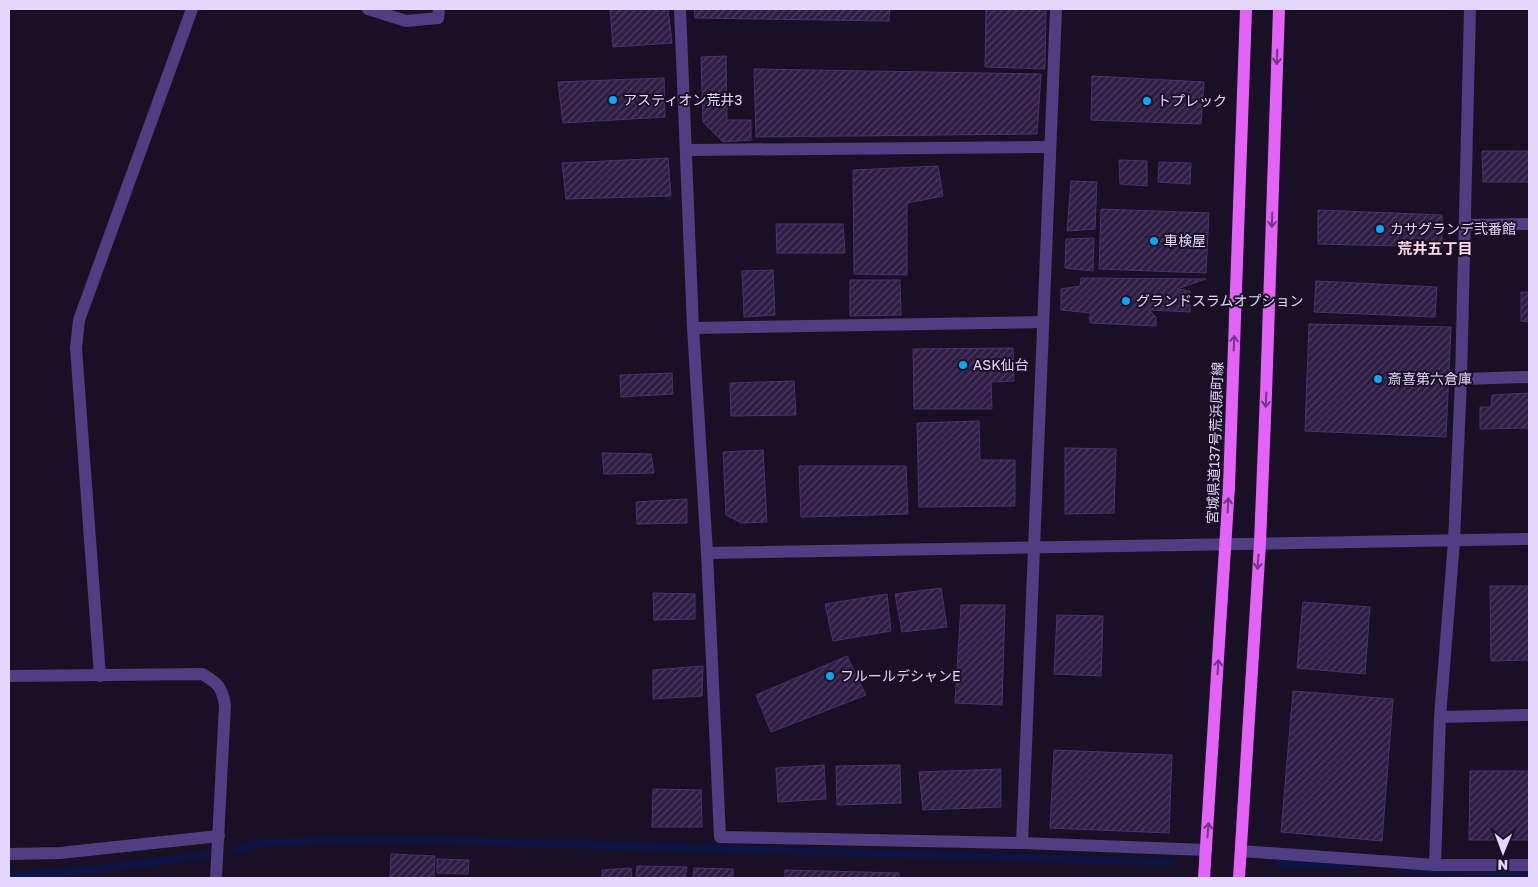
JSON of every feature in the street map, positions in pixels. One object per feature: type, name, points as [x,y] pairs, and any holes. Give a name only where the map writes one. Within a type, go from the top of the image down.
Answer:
[{"type":"main road","name":"宮城県道137号荒浜原町線","points":[[1204,878],[1226,544],[1246,9]]},
{"type":"main road","points":[[1239,878],[1260,543],[1279,9]]},
{"type":"street","points":[[100,676],[76,348],[79,320],[192,9]]},
{"type":"street","points":[[368,9],[406,21],[438,18],[439,9]]},
{"type":"street","points":[[680,9],[693,328],[708,553],[720,837],[1022,843],[1206,850]]},
{"type":"street","points":[[1022,843],[1056,9]]},
{"type":"street","points":[[1435,865],[1440,718],[1454,540],[1461,379],[1470,9]]},
{"type":"street","points":[[687,150],[1050,147]]},
{"type":"street","points":[[1465,225],[1529,224]]},
{"type":"street","points":[[693,328],[1043,322]]},
{"type":"street","points":[[1461,379],[1529,377]]},
{"type":"street","points":[[708,553],[1529,540]]},
{"type":"street","points":[[9,676],[202,674],[216,682],[223,691],[225,705],[216,878]]},
{"type":"street","points":[[1440,718],[1529,716]]},
{"type":"street","points":[[9,854],[60,853],[219,836]]},
{"type":"street","points":[[1241,851],[1435,865],[1529,865]]},
{"type":"building","points":[[610,9],[668,9],[672,43],[613,47]]},
{"type":"building","points":[[694,9],[890,9],[889,21],[695,18]]},
{"type":"building","points":[[986,9],[1046,9],[1045,69],[985,67]]},
{"type":"building","points":[[726,56],[727,120],[751,120],[751,140],[723,142],[703,122],[701,57]]},
{"type":"building","points":[[754,69],[1041,74],[1037,134],[756,137]]},
{"type":"building","name":"トプレック","points":[[1092,76],[1204,82],[1201,124],[1091,120]]},
{"type":"building","name":"アスティオン荒井3","points":[[664,78],[665,117],[563,123],[558,82]]},
{"type":"building","points":[[1482,151],[1529,151],[1529,182],[1483,182]]},
{"type":"building","points":[[668,158],[671,196],[566,199],[562,163]]},
{"type":"building","points":[[1119,160],[1147,161],[1147,186],[1120,184]]},
{"type":"building","points":[[1159,162],[1191,163],[1190,184],[1158,182]]},
{"type":"building","points":[[938,166],[943,196],[907,203],[907,275],[854,274],[853,170]]},
{"type":"building","points":[[1071,181],[1097,182],[1095,229],[1067,231]]},
{"type":"building","name":"車検屋","points":[[1101,209],[1209,213],[1206,273],[1099,269]]},
{"type":"building","name":"カサグランデ弐番館","points":[[1318,210],[1442,215],[1442,247],[1318,244]]},
{"type":"building","points":[[776,224],[843,224],[845,253],[777,253]]},
{"type":"building","points":[[1094,238],[1093,271],[1065,268],[1066,239]]},
{"type":"building","points":[[773,270],[775,315],[744,317],[742,271]]},
{"type":"building","name":"グランドスラムオプション","points":[[1081,278],[1206,279],[1177,289],[1190,291],[1190,312],[1149,310],[1156,317],[1156,326],[1091,323],[1089,319],[1091,313],[1061,310],[1061,289],[1080,286]]},
{"type":"building","points":[[850,280],[900,280],[901,315],[850,316]]},
{"type":"building","points":[[1316,281],[1437,287],[1435,317],[1314,312]]},
{"type":"building","points":[[1521,292],[1529,292],[1529,322],[1521,321]]},
{"type":"building","name":"斎喜第六倉庫","points":[[1309,324],[1451,327],[1446,437],[1305,431]]},
{"type":"building","name":"ASK仙台","points":[[1013,348],[1014,381],[991,382],[992,409],[914,409],[913,349]]},
{"type":"building","points":[[672,373],[673,394],[621,397],[620,375]]},
{"type":"building","points":[[794,381],[796,415],[731,416],[730,383]]},
{"type":"building","points":[[1529,393],[1529,428],[1480,429],[1480,407],[1491,407],[1492,395]]},
{"type":"building","points":[[979,421],[980,460],[1015,460],[1015,506],[919,507],[917,423]]},
{"type":"building","points":[[1065,448],[1116,449],[1114,513],[1065,514]]},
{"type":"building","points":[[763,450],[767,522],[741,523],[726,515],[723,452]]},
{"type":"building","points":[[602,453],[651,454],[654,473],[604,474]]},
{"type":"building","points":[[799,466],[906,466],[908,514],[801,517]]},
{"type":"building","points":[[687,499],[687,523],[637,524],[636,502]]},
{"type":"building","points":[[1490,586],[1529,586],[1529,660],[1491,661]]},
{"type":"building","points":[[941,588],[947,627],[902,632],[895,594]]},
{"type":"building","points":[[653,593],[695,594],[695,619],[654,620]]},
{"type":"building","points":[[887,594],[891,631],[833,641],[825,604]]},
{"type":"building","points":[[1303,602],[1370,607],[1365,674],[1297,668]]},
{"type":"building","points":[[961,605],[1005,605],[1002,705],[955,703]]},
{"type":"building","points":[[1057,615],[1103,616],[1101,676],[1054,674]]},
{"type":"building","name":"フルールデシャンE","points":[[847,656],[866,695],[771,732],[756,695]]},
{"type":"building","points":[[703,666],[702,696],[653,699],[653,670]]},
{"type":"building","points":[[1293,691],[1393,699],[1382,841],[1281,832]]},
{"type":"building","points":[[1054,750],[1172,755],[1169,833],[1050,828]]},
{"type":"building","points":[[824,765],[826,799],[778,802],[776,768]]},
{"type":"building","points":[[900,765],[901,803],[837,805],[836,766]]},
{"type":"building","points":[[1001,769],[1001,807],[923,810],[919,772]]},
{"type":"building","points":[[1470,771],[1529,771],[1529,840],[1469,840]]},
{"type":"building","points":[[653,789],[701,790],[702,827],[652,827]]},
{"type":"building","points":[[391,854],[435,856],[434,878],[390,878]]},
{"type":"building","points":[[437,859],[469,860],[468,874],[437,873]]},
{"type":"building","points":[[637,866],[687,867],[685,878],[636,878]]},
{"type":"building","points":[[631,868],[632,878],[602,878],[602,870]]},
{"type":"building","points":[[694,868],[733,869],[733,878],[693,878]]},
{"type":"building","points":[[785,870],[899,873],[899,878],[785,878]]},
{"type":"waterway","points":[[237,850],[258,843],[383,839],[1171,862]]},
{"type":"waterway","points":[[9,876],[101,869],[209,854]]},
{"type":"waterway","points":[[1279,864],[1353,865]]},
{"type":"waterway","points":[[1397,867],[1412,870],[1529,872]]},
{"type":"place","name":"アスティオン荒井3","points":[[613,100]]},
{"type":"place","name":"トプレック","points":[[1147,101]]},
{"type":"place","name":"カサグランデ弐番館","points":[[1380,229]]},
{"type":"place","name":"車検屋","points":[[1154,241]]},
{"type":"place","name":"グランドスラムオプション","points":[[1126,301]]},
{"type":"place","name":"ASK仙台","points":[[963,365]]},
{"type":"place","name":"斎喜第六倉庫","points":[[1378,379]]},
{"type":"place","name":"フルールデシャンE","points":[[830,676]]},
{"type":"district","name":"荒井五丁目","points":[[1435,249]]}]
